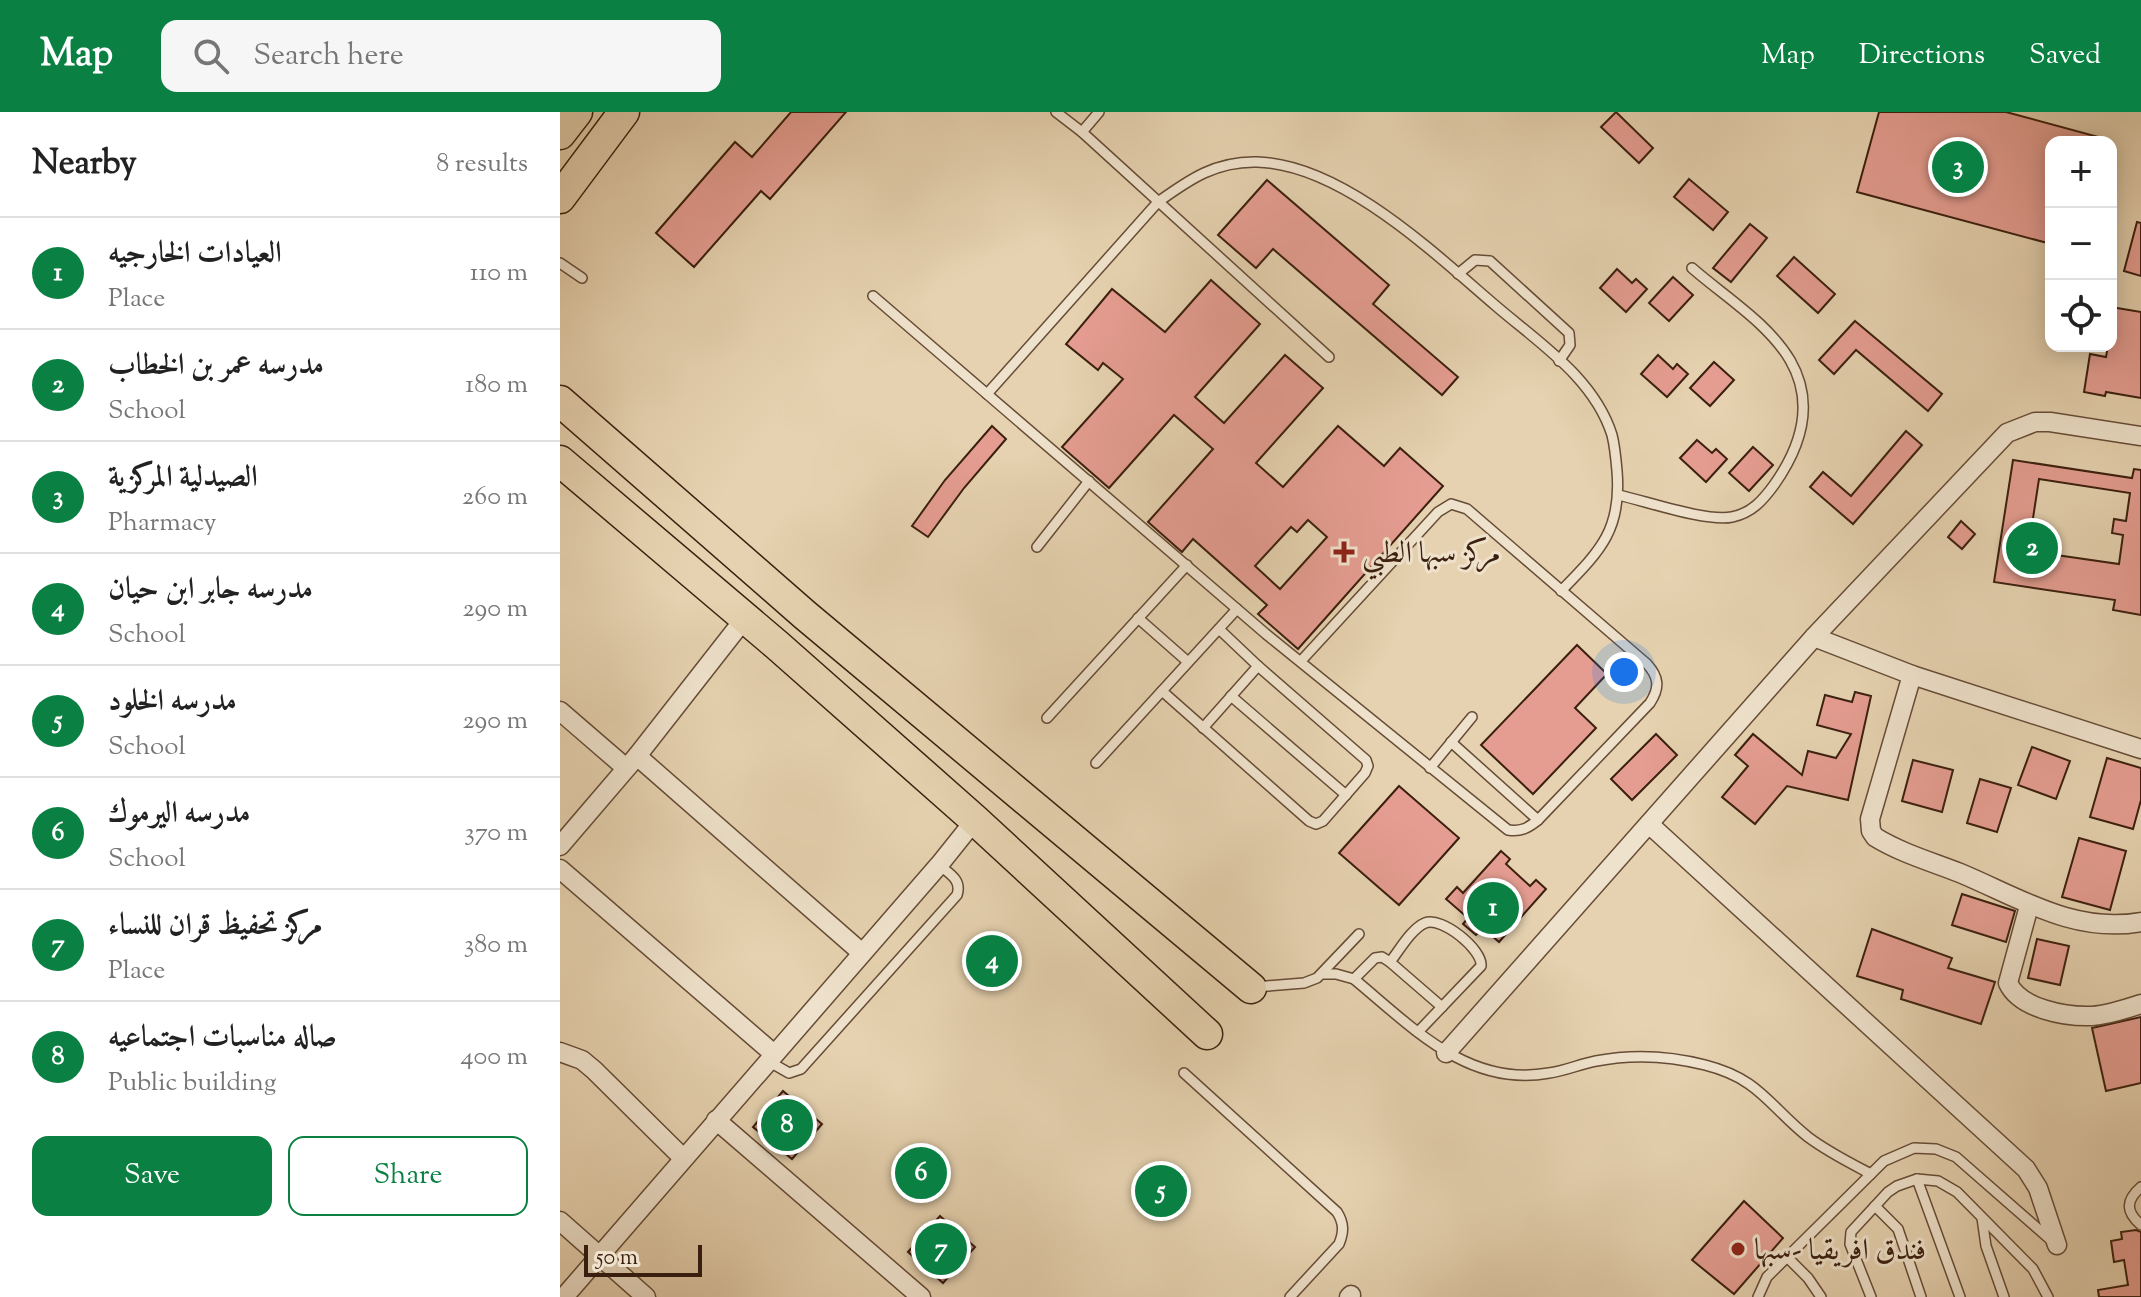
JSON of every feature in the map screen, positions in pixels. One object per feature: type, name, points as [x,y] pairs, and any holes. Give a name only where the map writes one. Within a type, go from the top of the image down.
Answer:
[{"type":"main road","points":[[560,134],[577,112]]},
{"type":"main road","points":[[560,198],[624,112]]},
{"type":"main road","points":[[560,401],[805,615],[1251,988]]},
{"type":"main road","points":[[560,461],[777,645],[975,820],[1207,1034]]},
{"type":"main road","points":[[777,645],[805,615]]},
{"type":"street","points":[[1446,1053],[1814,637],[2007,433],[2035,422],[2050,422],[2141,436]]},
{"type":"street","points":[[560,846],[632,762],[745,618]]},
{"type":"street","points":[[1814,637],[1912,675],[2141,749]]},
{"type":"street","points":[[1912,675],[1870,819],[1871,831],[1881,841],[1976,880],[2029,906],[2088,924],[2120,926],[2141,922]]},
{"type":"street","points":[[560,711],[632,762],[862,953]]},
{"type":"street","points":[[564,1297],[975,820]]},
{"type":"street","points":[[1649,824],[2026,1169],[2038,1188],[2057,1245]]},
{"type":"street","points":[[560,869],[771,1057]]},
{"type":"street","points":[[2029,906],[2008,983],[2012,991],[2041,1010],[2092,1016],[2141,1004]]},
{"type":"street","points":[[560,1052],[582,1060],[594,1070],[683,1158]]},
{"type":"street","points":[[716,1120],[921,1297]]},
{"type":"street","points":[[560,1221],[646,1297]]},
{"type":"lane","points":[[1056,112],[1082,132],[1329,357]]},
{"type":"lane","points":[[1082,132],[1099,112]]},
{"type":"lane","points":[[987,394],[1158,202],[1190,179],[1215,167],[1258,162],[1287,167],[1325,182],[1399,224],[1559,361],[1591,393],[1607,422],[1615,453],[1618,495],[1615,517],[1604,543],[1561,591]]},
{"type":"lane","points":[[1458,274],[1475,260],[1490,261],[1569,333],[1570,345],[1559,361]]},
{"type":"lane","points":[[560,263],[582,278]]},
{"type":"lane","points":[[1618,495],[1709,516],[1731,517],[1758,505],[1796,449],[1803,423],[1803,396],[1791,362],[1765,330],[1692,268]]},
{"type":"lane","points":[[873,296],[1237,609],[1508,830],[1528,828],[1538,820],[1650,703],[1658,683],[1647,664],[1467,509],[1451,504],[1438,512],[1301,661]]},
{"type":"lane","points":[[1037,547],[1089,481]]},
{"type":"lane","points":[[1047,718],[1187,565]]},
{"type":"lane","points":[[1096,763],[1237,609]]},
{"type":"lane","points":[[1138,618],[1188,662]]},
{"type":"lane","points":[[1162,691],[1312,824],[1323,821],[1367,769],[1366,760],[1219,629]]},
{"type":"lane","points":[[1203,728],[1258,666]]},
{"type":"lane","points":[[1231,696],[1346,795]]},
{"type":"lane","points":[[1430,768],[1472,717]]},
{"type":"lane","points":[[1451,742],[1538,820]]},
{"type":"lane","points":[[771,1057],[789,1073],[801,1069],[957,895],[956,879],[939,865]]},
{"type":"lane","points":[[1390,962],[1419,927],[1434,921],[1445,925],[1479,953],[1481,966],[1418,1032]]},
{"type":"lane","points":[[1251,988],[1304,983],[1322,974],[1359,934]]},
{"type":"lane","points":[[1354,979],[1375,958],[1382,957],[1442,1007]]},
{"type":"lane","points":[[1322,974],[1354,979],[1446,1053],[1480,1069],[1526,1075],[1550,1073],[1599,1060],[1637,1057],[1712,1067],[1750,1082],[1821,1147],[1871,1174]]},
{"type":"lane","points":[[1184,1073],[1337,1212],[1341,1219],[1339,1244],[1290,1297]]},
{"type":"lane","points":[[1758,1297],[1767,1277],[1884,1161],[1903,1151],[1925,1147],[1946,1152],[1965,1164],[2057,1245]]},
{"type":"lane","points":[[1917,1179],[1960,1297]]},
{"type":"lane","points":[[1871,1297],[1850,1238],[1855,1225],[1897,1186],[1917,1179],[1938,1181],[1948,1186],[2038,1275],[2048,1297]]},
{"type":"lane","points":[[2141,1187],[2129,1203],[2132,1217],[2141,1225]]},
{"type":"lane","points":[[1875,1206],[1898,1229],[1921,1297]]},
{"type":"lane","points":[[1982,1218],[1986,1246],[2004,1297]]},
{"type":"lane","points":[[1787,1257],[1808,1278],[1821,1297]]},
{"type":"building","points":[[791,112],[846,112],[770,199],[761,191],[694,267],[656,233],[735,142],[752,157]]},
{"type":"building","points":[[1616,112],[1653,148],[1639,163],[1601,127]]},
{"type":"building","points":[[1879,112],[2006,112],[2095,136],[2045,136],[2045,242],[1857,192]]},
{"type":"building","points":[[1689,179],[1728,212],[1713,230],[1674,197]]},
{"type":"building","points":[[1267,180],[1389,285],[1373,304],[1458,377],[1442,395],[1273,249],[1256,268],[1218,235]]},
{"type":"building","points":[[2137,222],[2141,223],[2141,276],[2124,271]]},
{"type":"building","points":[[1750,224],[1767,238],[1731,282],[1713,268]]},
{"type":"building","points":[[1794,257],[1835,294],[1818,313],[1777,276]]},
{"type":"building","points":[[1617,269],[1632,283],[1636,279],[1647,289],[1626,312],[1600,288]]},
{"type":"building","points":[[1673,277],[1693,295],[1669,321],[1649,303]]},
{"type":"building","points":[[1211,280],[1260,324],[1195,397],[1224,423],[1285,355],[1323,388],[1256,463],[1283,487],[1338,426],[1384,466],[1400,448],[1443,486],[1298,649],[1258,614],[1267,605],[1193,539],[1182,552],[1148,522],[1213,449],[1174,415],[1109,488],[1062,447],[1123,379],[1103,363],[1098,370],[1066,344],[1112,289],[1165,332]],"holes":[[[1308,520],[1327,537],[1280,589],[1255,566],[1291,527],[1297,532]]]},
{"type":"building","points":[[2117,308],[2141,312],[2141,398],[2084,392],[2090,354],[2106,357],[2107,352],[2117,352]]},
{"type":"building","points":[[1855,321],[1942,394],[1928,411],[1856,350],[1834,374],[1819,360]]},
{"type":"building","points":[[1658,355],[1673,369],[1677,364],[1688,374],[1667,397],[1641,374]]},
{"type":"building","points":[[1714,362],[1734,380],[1710,406],[1690,388]]},
{"type":"building","points":[[992,426],[1006,439],[928,537],[912,526],[945,480]]},
{"type":"building","points":[[1906,431],[1922,445],[1853,524],[1810,487],[1823,472],[1851,496]]},
{"type":"building","points":[[1697,440],[1712,453],[1716,449],[1727,459],[1706,482],[1680,458]]},
{"type":"building","points":[[1753,447],[1773,465],[1749,491],[1729,473]]},
{"type":"building","points":[[2013,460],[2132,478],[2134,469],[2141,470],[2141,615],[2113,610],[2115,600],[1994,582]],"holes":[[[2039,479],[2130,493],[2126,521],[2114,519],[2112,533],[2123,535],[2119,564],[2028,551]]]},
{"type":"building","points":[[1961,521],[1975,534],[1962,549],[1948,537]]},
{"type":"building","points":[[1577,645],[1607,674],[1575,708],[1596,728],[1533,794],[1481,745]]},
{"type":"building","points":[[1855,692],[1871,696],[1848,800],[1787,786],[1755,824],[1722,797],[1748,766],[1735,755],[1753,734],[1802,775],[1808,751],[1836,758],[1851,734],[1817,725],[1825,695],[1852,702]]},
{"type":"building","points":[[1656,734],[1677,755],[1632,800],[1611,779]]},
{"type":"building","points":[[2032,747],[2070,761],[2056,799],[2018,785]]},
{"type":"building","points":[[2107,758],[2141,768],[2141,800],[2133,829],[2090,817]]},
{"type":"building","points":[[1913,760],[1953,770],[1942,812],[1902,801]]},
{"type":"building","points":[[1980,779],[2011,788],[1997,832],[1967,823]]},
{"type":"building","points":[[1399,786],[1459,838],[1399,905],[1339,853]]},
{"type":"building","points":[[2079,838],[2126,851],[2110,910],[2062,897]]},
{"type":"building","points":[[1501,851],[1510,859],[1506,864],[1530,886],[1536,880],[1546,889],[1499,942],[1483,928],[1476,935],[1463,924],[1468,918],[1446,899],[1457,887],[1463,893]]},
{"type":"building","points":[[1962,894],[2015,911],[2006,942],[1952,925]]},
{"type":"building","points":[[1872,929],[1952,958],[1948,968],[1995,982],[1981,1024],[1901,999],[1903,990],[1857,976]]},
{"type":"building","points":[[2037,939],[2069,946],[2060,985],[2028,978]]},
{"type":"building","points":[[2141,1017],[2141,1083],[2106,1091],[2092,1028]]},
{"type":"building","points":[[783,1091],[822,1124],[792,1159],[753,1127]]},
{"type":"building","name":"فندق افريقيا -سبها","points":[[1744,1201],[1783,1238],[1734,1294],[1692,1260]]},
{"type":"building","points":[[940,1216],[975,1247],[943,1283],[908,1252]]},
{"type":"building","points":[[2121,1232],[2141,1232],[2141,1297],[2099,1297],[2098,1290],[2128,1285],[2124,1260],[2114,1262],[2111,1241],[2122,1239]]},
{"type":"place","name":"الصيدلية المركزية","points":[[1958,167]]},
{"type":"place","name":"مدرسه عمر بن الخطاب","points":[[2032,548]]},
{"type":"place","name":"مركز سبها الطبي","points":[[1344,552]]},
{"type":"place","name":"العيادات الخارجيه","points":[[1493,908]]},
{"type":"place","name":"مدرسه جابر ابن حيان","points":[[992,961]]},
{"type":"place","name":"صاله مناسبات اجتماعيه","points":[[787,1125]]},
{"type":"place","name":"مدرسه اليرموك","points":[[921,1173]]},
{"type":"place","name":"مدرسه الخلود","points":[[1161,1191]]},
{"type":"place","name":"مركز تحفيظ قران للنساء","points":[[941,1249]]},
{"type":"place","name":"فندق افريقيا -سبها","points":[[1738,1249]]}]
